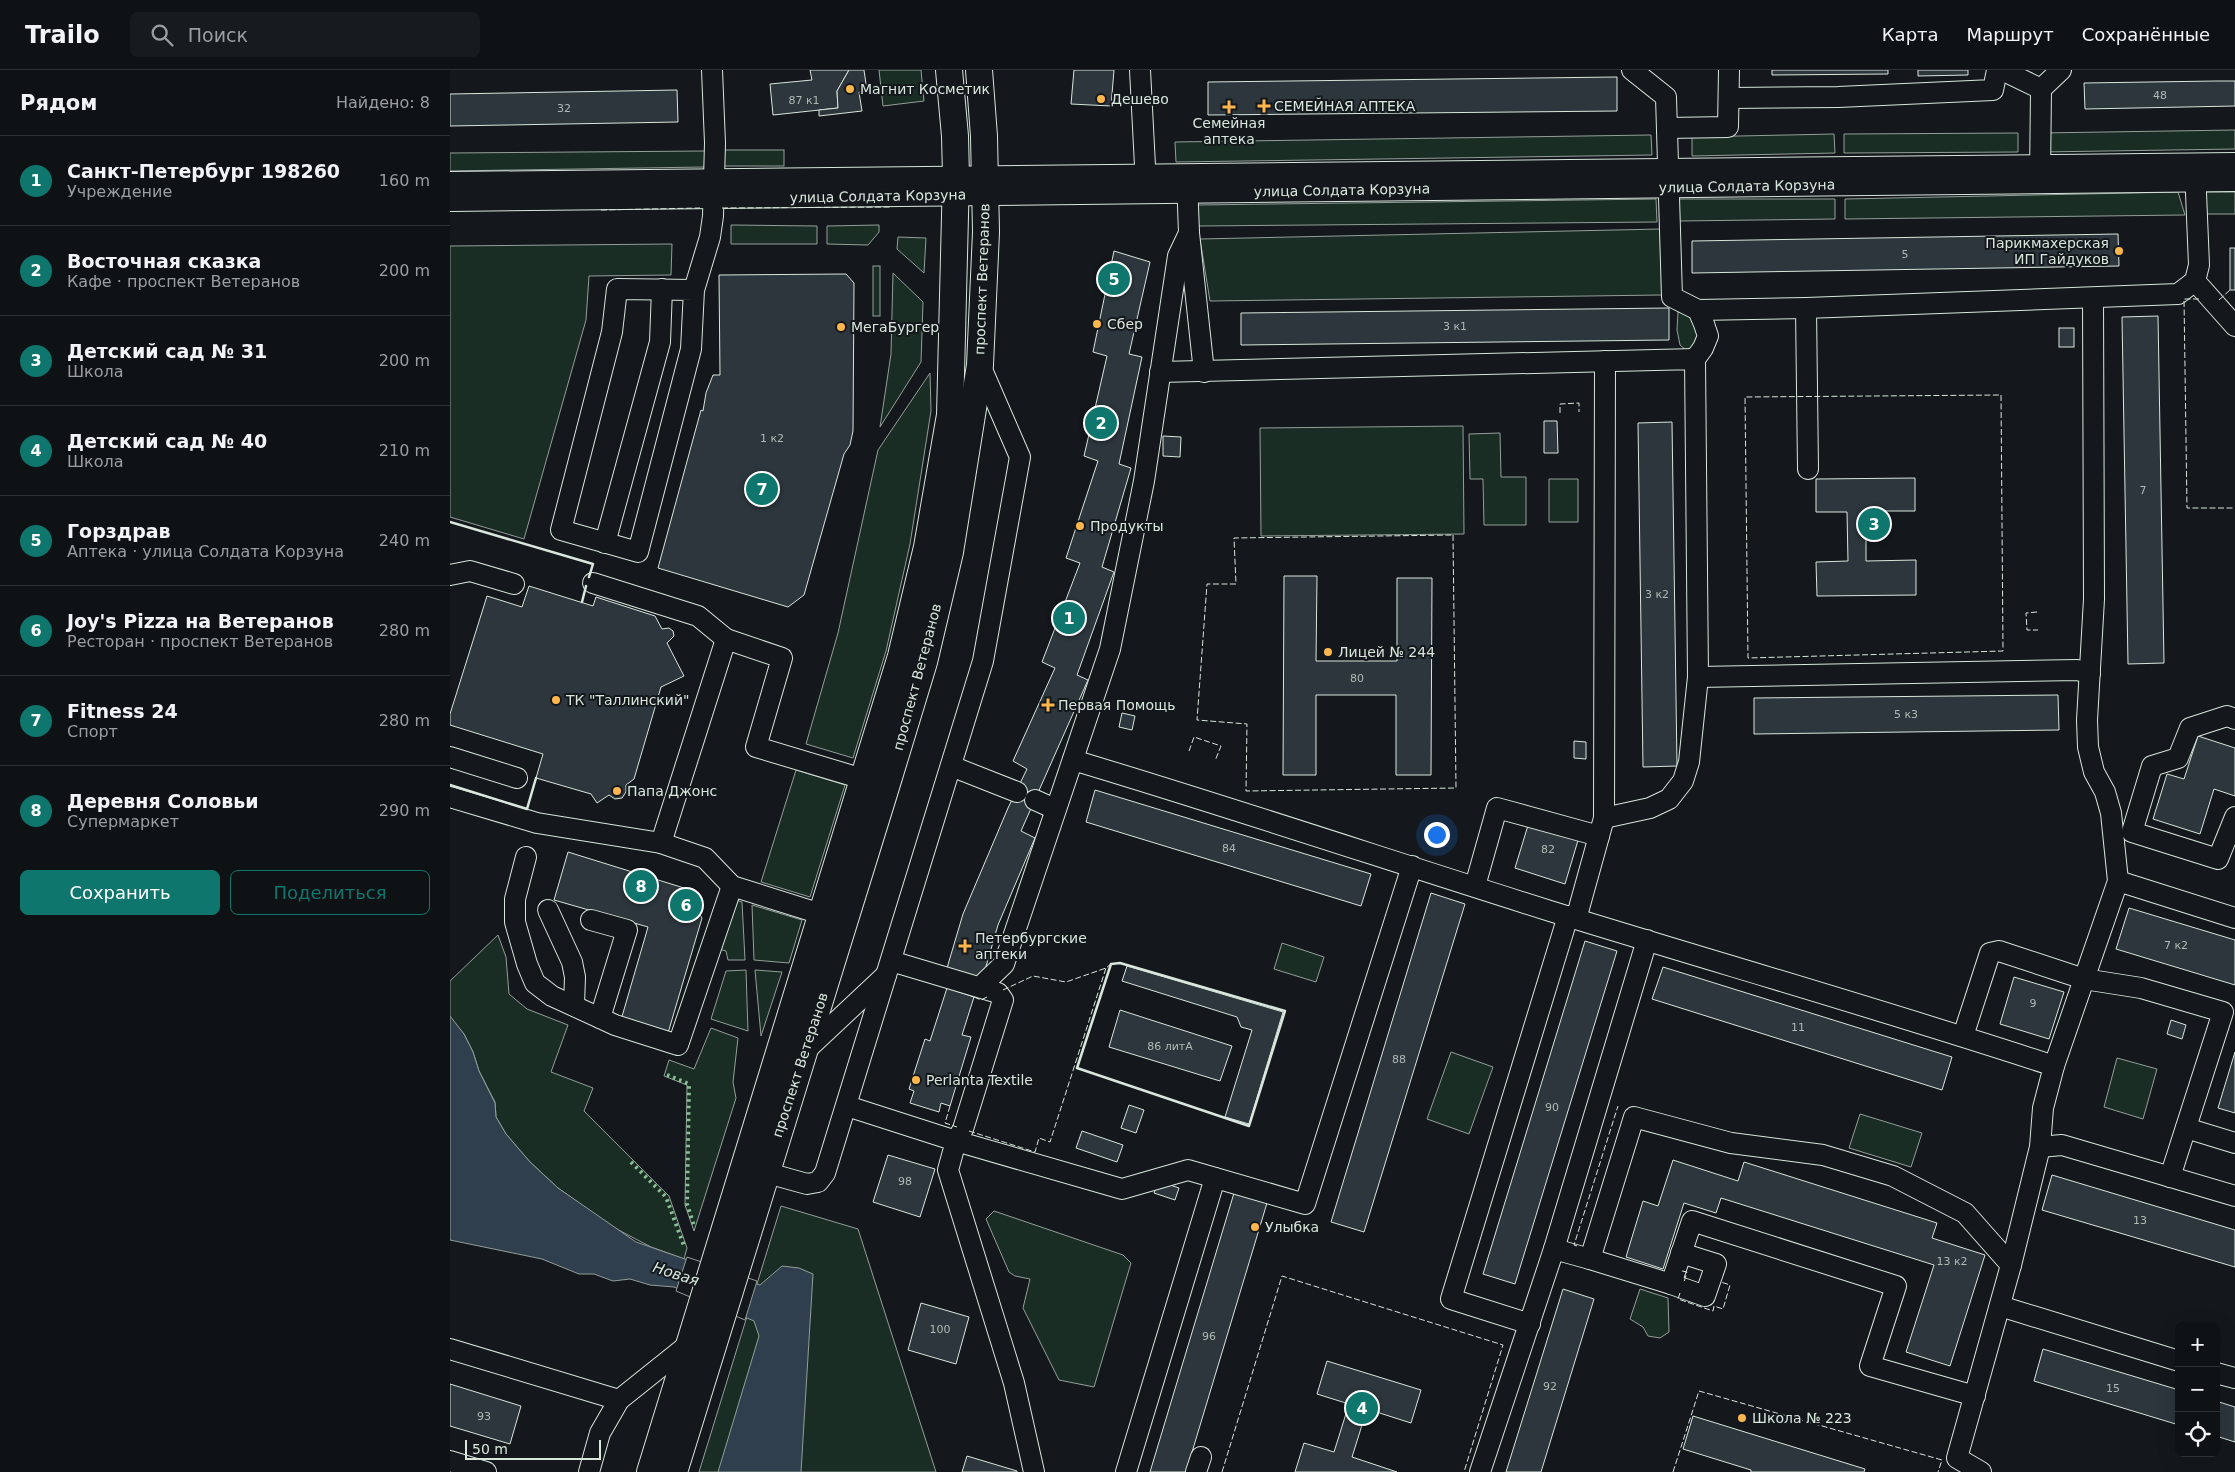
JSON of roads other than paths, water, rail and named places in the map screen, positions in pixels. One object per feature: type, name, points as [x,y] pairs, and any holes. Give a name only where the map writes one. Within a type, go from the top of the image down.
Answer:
[{"type":"main road","name":"проспект Ветеранов","points":[[700,1335],[727,1260],[755,1170],[821,914],[901,656],[927,547],[950,415],[956,136],[949,70]]},
{"type":"main road","name":"проспект Ветеранов","points":[[755,1170],[805,1051],[924,662],[950,552],[980,364],[986,238],[984,136],[979,70]]},
{"type":"main road","points":[[650,1472],[700,1335]]},
{"type":"main road","points":[[674,1472],[700,1335]]},
{"type":"street","points":[[694,290],[617,289],[612,332],[561,530],[638,552],[691,349],[694,290],[710,237],[714,188],[712,70]]},
{"type":"street","points":[[1140,70],[1146,183]]},
{"type":"street","points":[[1632,70],[1666,97],[1672,297],[1698,310],[1806,308],[2178,294],[2195,281],[2199,265],[2195,172]]},
{"type":"street","points":[[1667,128],[1728,127],[1729,70]]},
{"type":"street","points":[[1729,98],[1838,97],[1993,90],[1997,70]]},
{"type":"street","points":[[2002,70],[2041,90]]},
{"type":"street","points":[[2040,174],[2041,90],[2062,70]]},
{"type":"street","name":"улица Солдата Корзуна","points":[[450,182],[714,188],[2040,174],[2195,172],[2235,163]]},
{"type":"street","name":"улица Солдата Корзуна","points":[[2195,172],[2235,181]]},
{"type":"street","points":[[1187,183],[1204,372]]},
{"type":"street","name":"улица Солдата Корзуна","points":[[450,201],[714,188]]},
{"type":"street","points":[[980,987],[1004,964],[1110,649],[1144,481],[1178,256],[1190,233]]},
{"type":"street","points":[[2195,281],[2235,326]]},
{"type":"street","points":[[605,542],[660,342],[662,289]]},
{"type":"street","points":[[1981,1472],[1955,1465],[2011,1265],[2040,1147],[2042,1108],[2054,1066],[2118,881],[2111,813],[2105,792],[2094,772],[2088,747],[2087,720],[2094,599],[2093,298]]},
{"type":"street","points":[[1806,308],[1808,469]]},
{"type":"street","points":[[1475,886],[1497,808],[1602,827],[1669,799],[1683,781],[1689,762],[1698,677],[1695,359],[1703,348],[1708,336],[1698,310]]},
{"type":"street","points":[[1160,372],[1695,359]]},
{"type":"street","points":[[1530,1324],[1451,1299],[1602,827],[1605,361]]},
{"type":"street","points":[[755,1170],[807,1184],[818,1182],[825,1173],[983,661],[1020,457],[980,364]]},
{"type":"street","points":[[450,574],[470,571],[514,584]]},
{"type":"street","points":[[593,583],[698,616],[726,639],[782,658],[756,747],[863,779]]},
{"type":"street","points":[[661,843],[726,639]]},
{"type":"street","points":[[1698,677],[2077,670],[2090,673]]},
{"type":"street","points":[[2235,719],[2226,716],[2190,728],[2178,758],[2152,766],[2132,832],[2218,859],[2235,817]]},
{"type":"street","points":[[450,757],[517,778]]},
{"type":"street","points":[[1073,760],[1572,918],[1963,1036],[2054,1066]]},
{"type":"street","points":[[951,766],[1055,809]]},
{"type":"street","points":[[450,797],[537,823],[661,843],[705,858],[732,886],[821,914]]},
{"type":"street","points":[[526,857],[515,899],[515,922],[527,964],[535,982],[552,996],[615,1025],[678,1045],[732,886]]},
{"type":"street","points":[[847,1106],[956,1141],[1122,1189],[1188,1170],[1304,1204],[1412,866]]},
{"type":"street","points":[[2118,881],[2235,918]]},
{"type":"street","points":[[548,910],[572,962],[575,977],[574,1006]]},
{"type":"street","points":[[591,920],[627,930],[600,1018]]},
{"type":"street","points":[[1480,1472],[1554,1249],[1647,940]]},
{"type":"street","points":[[1963,1036],[1990,953],[1999,951],[2084,979],[2141,988],[2223,1012],[2170,1176]]},
{"type":"street","points":[[805,1051],[889,968]]},
{"type":"street","points":[[889,968],[980,987],[998,993],[1003,1000],[963,1129],[956,1141],[948,1170],[1014,1383],[1034,1472]]},
{"type":"street","points":[[1590,1259],[1634,1117],[1731,1143],[1824,1155],[1892,1176],[1965,1213],[2011,1265]]},
{"type":"street","points":[[2186,1128],[2235,1143]]},
{"type":"street","points":[[2040,1147],[2062,1144],[2235,1196]]},
{"type":"street","points":[[1126,1472],[1215,1178]]},
{"type":"street","points":[[1671,1284],[1692,1221],[1896,1286],[1870,1366],[1975,1396]]},
{"type":"street","points":[[1554,1249],[1705,1296],[1716,1264],[1681,1253]]},
{"type":"street","points":[[2000,1306],[2175,1360]]},
{"type":"street","points":[[589,1472],[600,1433],[619,1400],[700,1335]]},
{"type":"street","points":[[450,1349],[619,1400]]},
{"type":"street","points":[[2220,1374],[2235,1378]]},
{"type":"street","points":[[450,1461],[486,1472]]},
{"type":"water","name":"Новая","points":[[450,1016],[464,1034],[473,1052],[479,1071],[495,1103],[496,1117],[506,1134],[530,1162],[558,1188],[636,1242],[760,1285],[782,1266],[799,1268],[813,1274],[801,1472],[718,1472],[759,1336],[754,1321],[674,1287],[650,1285],[630,1279],[613,1281],[594,1274],[579,1274],[542,1259],[450,1240]]},
{"type":"place","name":"Магнит Косметик","points":[[850,89]]},
{"type":"place","name":"Дешево","points":[[1101,99]]},
{"type":"place","name":"СЕМЕЙНАЯ АПТЕКА","points":[[1264,106]]},
{"type":"place","name":"Семейная аптека","points":[[1229,107]]},
{"type":"place","name":"Парикмахерская ИП Гайдуков","points":[[2119,251]]},
{"type":"place","name":"Горздрав","points":[[1114,279]]},
{"type":"place","name":"Сбер","points":[[1097,324]]},
{"type":"place","name":"МегаБургер","points":[[841,327]]},
{"type":"place","name":"Восточная сказка","points":[[1101,423]]},
{"type":"place","name":"Fitness 24","points":[[762,489]]},
{"type":"place","name":"Детский сад № 31","points":[[1874,524]]},
{"type":"place","name":"Продукты","points":[[1080,526]]},
{"type":"place","name":"Санкт-Петербург 198260","points":[[1069,618]]},
{"type":"place","name":"Лицей № 244","points":[[1328,652]]},
{"type":"place","name":"ТК \"Таллинский\"","points":[[556,700]]},
{"type":"place","name":"Первая Помощь","points":[[1048,705]]},
{"type":"place","name":"Папа Джонс","points":[[617,791]]},
{"type":"place","name":"Деревня Соловьи","points":[[641,886]]},
{"type":"place","name":"Joy's Pizza на Ветеранов","points":[[686,905]]},
{"type":"place","name":"Петербургские аптеки","points":[[965,946]]},
{"type":"place","name":"Perlanta Textile","points":[[916,1080]]},
{"type":"place","name":"Улыбка","points":[[1255,1227]]},
{"type":"place","name":"Детский сад № 40","points":[[1362,1408]]},
{"type":"place","name":"Школа № 223","points":[[1742,1418]]}]
